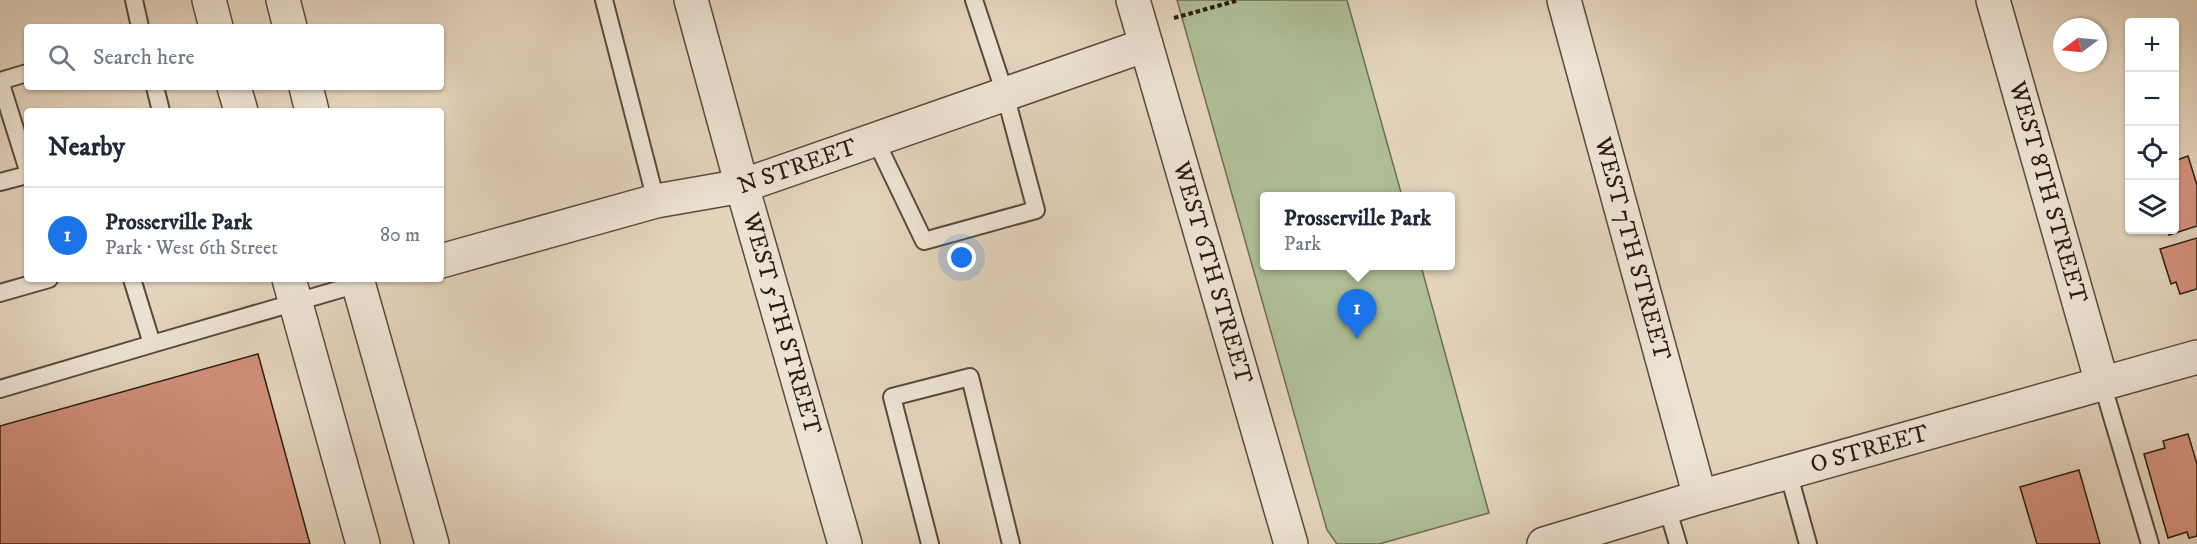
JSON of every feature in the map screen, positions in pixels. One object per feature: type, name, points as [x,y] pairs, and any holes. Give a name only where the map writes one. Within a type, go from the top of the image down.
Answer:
[{"type":"street","points":[[209,0],[215,24]]},
{"type":"street","points":[[283,0],[289,24]]},
{"type":"street","name":"WEST 5TH STREET","points":[[691,0],[845,544]]},
{"type":"street","name":"WEST 6TH STREET","points":[[1133,0],[1291,544]]},
{"type":"street","name":"WEST 7TH STREET","points":[[1564,0],[1700,497]]},
{"type":"street","name":"WEST 8TH STREET","points":[[1993,0],[2102,383]]},
{"type":"street","name":"N STREET","points":[[444,260],[656,201],[742,186],[1146,45]]},
{"type":"street","points":[[235,90],[240,108]]},
{"type":"street","points":[[307,90],[311,108]]},
{"type":"street","points":[[364,282],[432,544]]},
{"type":"street","points":[[292,290],[363,544]]},
{"type":"street","name":"O STREET","points":[[1544,544],[1700,497],[2197,357]]},
{"type":"lane","points":[[134,0],[139,24]]},
{"type":"lane","points":[[604,0],[656,201]]},
{"type":"lane","points":[[875,139],[924,241],[1036,210],[1005,94],[974,0]]},
{"type":"lane","points":[[24,74],[0,81],[24,157]]},
{"type":"lane","points":[[156,90],[160,108]]},
{"type":"lane","points":[[0,182],[24,176]]},
{"type":"lane","points":[[0,293],[38,282]]},
{"type":"lane","points":[[133,282],[152,344]]},
{"type":"lane","points":[[0,389],[152,344],[292,290],[356,282]]},
{"type":"lane","points":[[930,544],[892,398],[970,377],[1011,544]]},
{"type":"lane","points":[[2102,383],[2150,544]]},
{"type":"lane","points":[[1788,472],[1808,544]]},
{"type":"lane","points":[[1667,507],[1678,544]]},
{"type":"path","points":[[1172,19],[1239,0]]},
{"type":"green space","points":[[1177,0],[1347,0],[1401,192],[1260,192],[1260,270],[1422,270],[1489,513],[1379,544],[1337,544],[1327,530]]},
{"type":"building","points":[[2188,156],[2197,185],[2197,226],[2179,232],[2179,180],[2179,159]]},
{"type":"building","points":[[2197,238],[2197,289],[2180,294],[2176,282],[2171,284],[2160,249]]},
{"type":"building","points":[[258,354],[310,544],[0,544],[0,426]]},
{"type":"building","points":[[2188,434],[2197,464],[2197,536],[2189,538],[2187,532],[2168,538],[2144,454],[2165,448],[2163,441]]},
{"type":"building","points":[[2079,470],[2100,544],[2037,544],[2020,487]]},
{"type":"place","name":"Prosserville Park","points":[[1357,339]]}]
